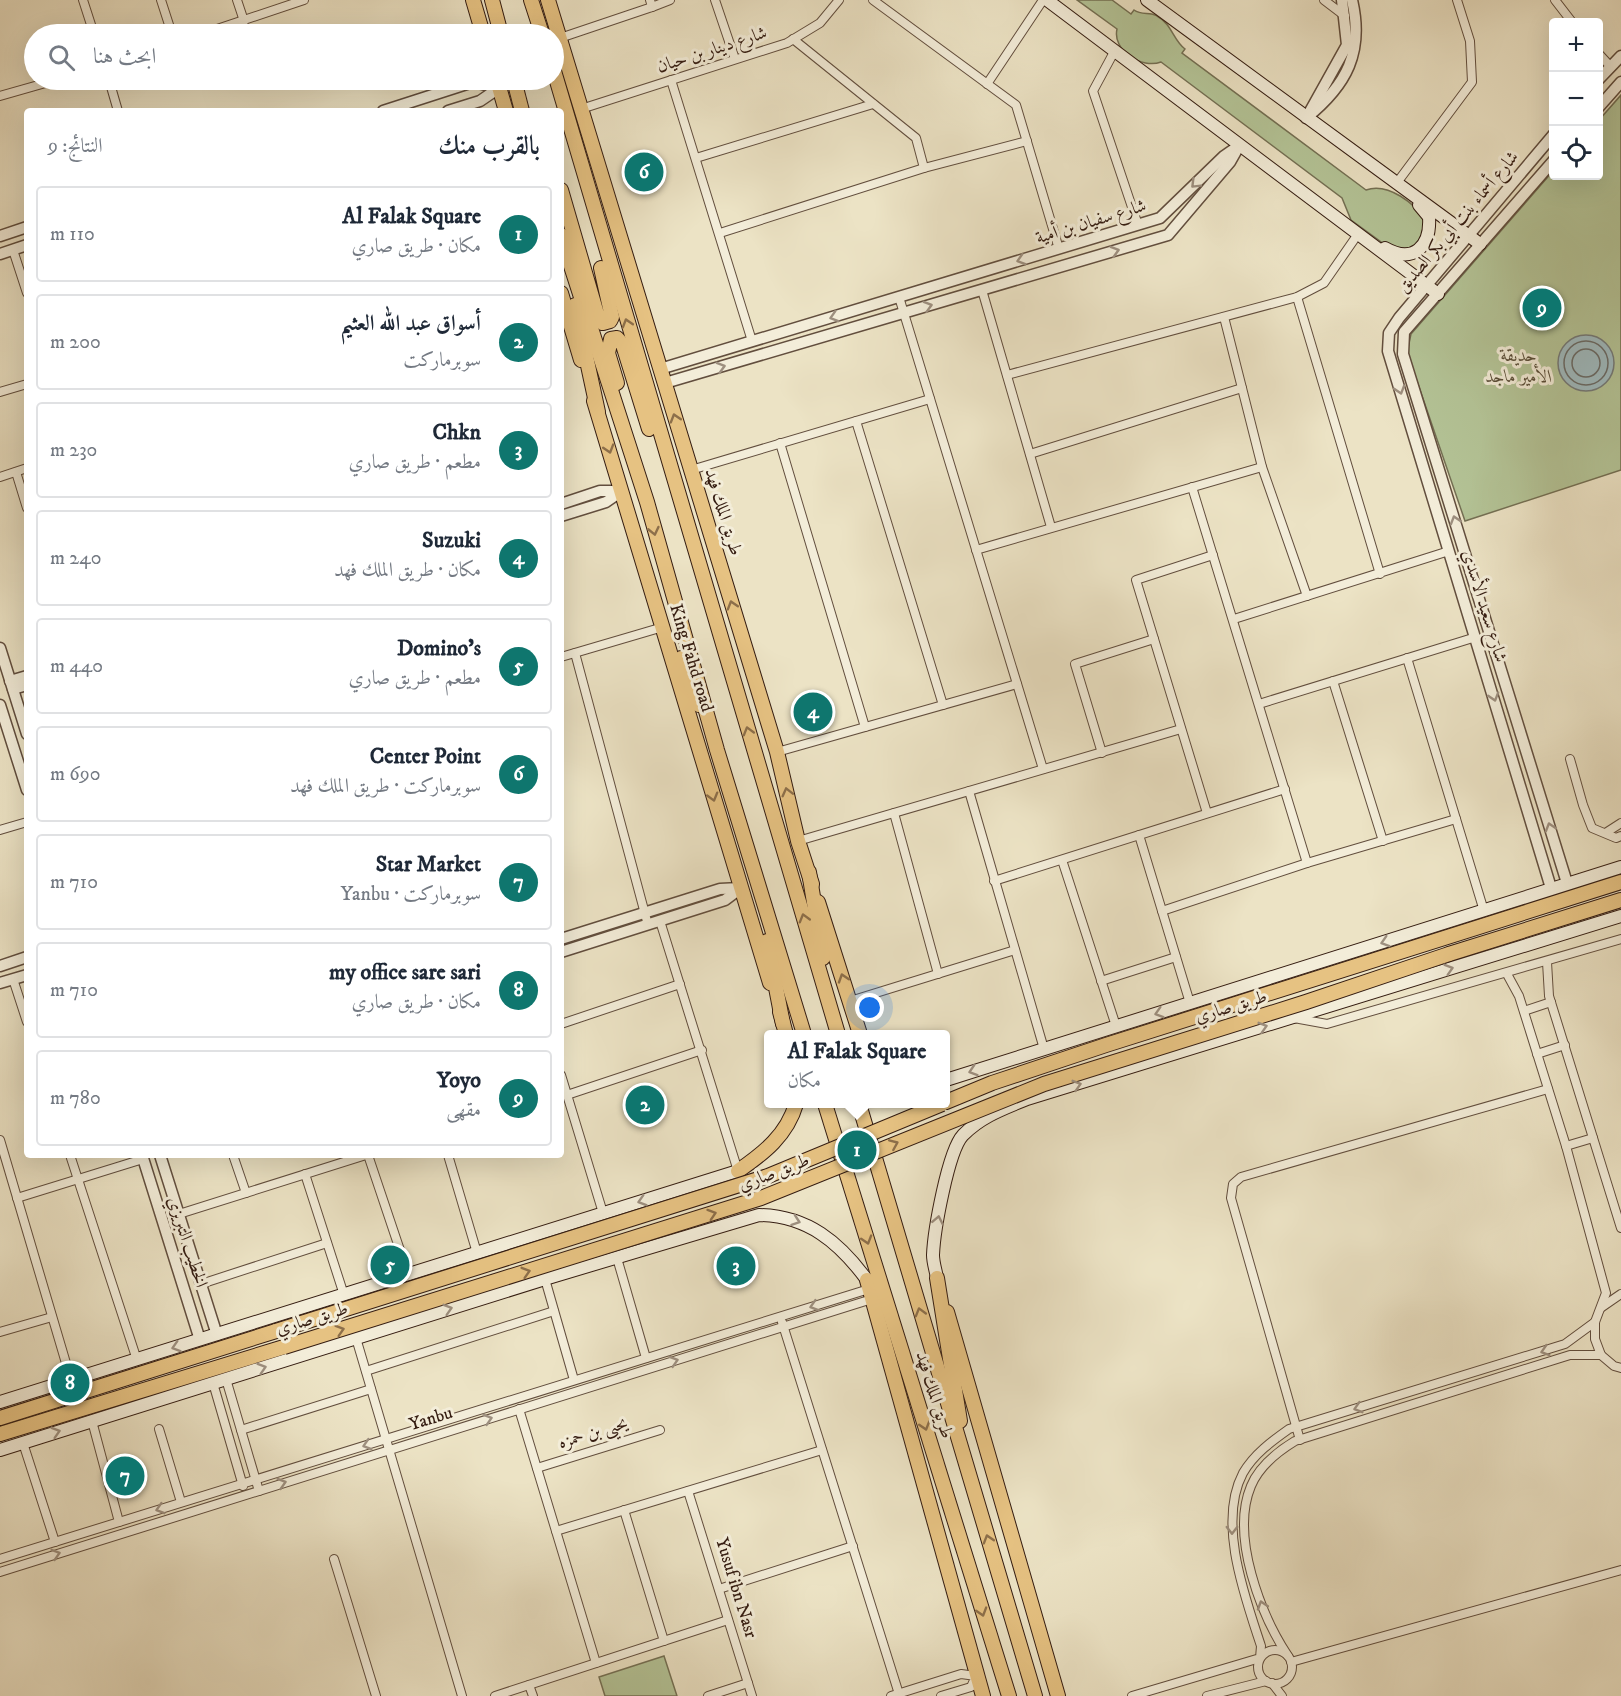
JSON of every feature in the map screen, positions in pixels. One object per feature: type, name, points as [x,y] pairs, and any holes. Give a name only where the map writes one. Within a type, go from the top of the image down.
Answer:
[{"type":"main road","points":[[473,0],[480,24]]},
{"type":"main road","points":[[492,0],[498,24]]},
{"type":"main road","points":[[531,0],[539,24]]},
{"type":"main road","name":"طريق الملك فهد","points":[[548,0],[556,24]]},
{"type":"main road","points":[[1045,0],[1437,294]]},
{"type":"main road","points":[[1147,0],[1480,244]]},
{"type":"main road","name":"طريق الملك فهد","points":[[564,52],[777,752],[798,841],[859,1030]]},
{"type":"main road","points":[[500,90],[505,108]]},
{"type":"main road","points":[[517,90],[521,108]]},
{"type":"main road","name":"طريق الملك فهد","points":[[559,90],[563,108]]},
{"type":"main road","name":"طريق الملك فهد","points":[[564,112],[836,1028]]},
{"type":"main road","points":[[564,200],[597,314],[603,323],[610,321],[609,297],[567,124]]},
{"type":"main road","points":[[1358,234],[1396,254],[1408,254],[1420,249],[1428,241],[1429,218],[1396,184]]},
{"type":"main road","points":[[564,246],[647,502],[717,750],[802,1030]]},
{"type":"main road","points":[[564,251],[598,412]]},
{"type":"main road","name":"King Fahd road","points":[[564,303],[785,1029]]},
{"type":"main road","points":[[647,502],[641,467],[608,352],[611,339],[617,338],[623,345],[677,509],[695,551]]},
{"type":"main road","points":[[643,561],[717,750]]},
{"type":"main road","points":[[752,868],[785,1029]]},
{"type":"main road","points":[[950,1078],[1551,888],[1621,869]]},
{"type":"main road","points":[[1454,933],[1621,869]]},
{"type":"main road","points":[[808,872],[836,1028]]},
{"type":"main road","name":"طريق صاري","points":[[950,1101],[1034,1069],[1454,933],[1621,882]]},
{"type":"main road","name":"طريق صاري","points":[[0,1434],[761,1198],[1044,1084],[1621,900]]},
{"type":"main road","points":[[969,1477],[933,1258],[937,1225],[951,1161],[961,1137],[983,1116],[1027,1099],[1621,916]]},
{"type":"main road","points":[[0,1402],[738,1171],[765,1152],[776,1141],[794,1108]]},
{"type":"main road","name":"طريق الملك فهد","points":[[826,1108],[1009,1696]]},
{"type":"main road","name":"طريق الملك فهد","points":[[860,1108],[1035,1696]]},
{"type":"main road","name":"طريق صاري","points":[[0,1418],[768,1176],[932,1108]]},
{"type":"main road","points":[[0,1450],[730,1222],[759,1215],[779,1216],[819,1230],[852,1259],[870,1289],[982,1696]]},
{"type":"main road","points":[[937,1278],[1058,1696]]},
{"type":"street","points":[[83,0],[91,24]]},
{"type":"street","points":[[161,0],[169,24]]},
{"type":"street","points":[[237,0],[244,21]]},
{"type":"street","points":[[234,24],[304,0]]},
{"type":"street","points":[[564,36],[651,3],[670,0]]},
{"type":"street","points":[[715,0],[735,59]]},
{"type":"street","name":"شارع دينار بن حيان","points":[[581,109],[793,39],[820,24],[839,0]]},
{"type":"street","points":[[873,0],[1016,105],[1059,249]]},
{"type":"street","points":[[987,84],[1045,0]]},
{"type":"street","points":[[1324,0],[1346,16]]},
{"type":"street","points":[[1306,118],[1316,95],[1338,65],[1347,45],[1346,16],[1342,0]]},
{"type":"street","points":[[1306,118],[1326,102],[1353,61],[1358,24],[1352,0]]},
{"type":"street","points":[[1396,184],[1472,82],[1470,41],[1457,0]]},
{"type":"street","points":[[1555,0],[1569,18]]},
{"type":"street","points":[[793,39],[916,138],[924,168]]},
{"type":"street","points":[[1114,52],[1093,91],[1138,225]]},
{"type":"street","points":[[1603,75],[1621,56]]},
{"type":"street","points":[[1603,58],[1610,66]]},
{"type":"street","points":[[671,80],[752,341]]},
{"type":"street","points":[[1603,103],[1621,82]]},
{"type":"street","points":[[0,96],[24,89]]},
{"type":"street","points":[[112,90],[117,108]]},
{"type":"street","points":[[392,108],[447,90]]},
{"type":"street","points":[[458,108],[480,101],[492,90]]},
{"type":"street","points":[[696,158],[873,104]]},
{"type":"street","name":"شارع أسماء بنت أبي بكر الصديق","points":[[1389,333],[1426,285],[1549,140]]},
{"type":"street","points":[[720,233],[924,168],[1027,141]]},
{"type":"street","name":"شارع سفيان بن أمية","points":[[660,369],[1160,218],[1224,156],[1239,146]]},
{"type":"street","name":"شارع سفيان بن أمية","points":[[665,383],[1168,235],[1230,162],[1239,146]]},
{"type":"street","name":"شارع أسماء بنت أبي بكر الصديق","points":[[1404,332],[1549,166]]},
{"type":"street","points":[[0,236],[24,228]]},
{"type":"street","points":[[1007,375],[1297,297],[1324,283],[1358,234]]},
{"type":"street","points":[[0,254],[24,246]]},
{"type":"street","points":[[13,250],[24,284]]},
{"type":"street","points":[[982,290],[1051,527]]},
{"type":"street","points":[[899,297],[1043,769]]},
{"type":"street","points":[[1297,297],[1380,574]]},
{"type":"street","points":[[1224,317],[1262,467],[1307,596]]},
{"type":"street","name":"شارع سعيد الأسدي","points":[[1404,332],[1403,354],[1568,883]]},
{"type":"street","name":"شارع سعيد الأسدي","points":[[1389,333],[1388,351],[1551,888]]},
{"type":"street","points":[[0,392],[24,385]]},
{"type":"street","points":[[1030,454],[1242,388]]},
{"type":"street","points":[[691,470],[930,399]]},
{"type":"street","points":[[856,421],[943,705]]},
{"type":"street","points":[[780,444],[865,727]]},
{"type":"street","points":[[976,550],[1262,467]]},
{"type":"street","points":[[0,477],[24,469]]},
{"type":"street","points":[[16,472],[24,498]]},
{"type":"street","points":[[1192,487],[1307,863]]},
{"type":"street","points":[[564,503],[600,491],[622,491]]},
{"type":"street","points":[[564,515],[606,502],[622,491]]},
{"type":"street","points":[[1234,619],[1449,550]]},
{"type":"street","points":[[1207,813],[1136,580],[1214,555]]},
{"type":"street","points":[[564,656],[663,627]]},
{"type":"street","points":[[1259,704],[1476,637]]},
{"type":"street","points":[[1102,753],[1075,664],[1154,639]]},
{"type":"street","points":[[0,648],[24,724]]},
{"type":"street","points":[[575,653],[648,925]]},
{"type":"street","points":[[1407,658],[1484,911]]},
{"type":"street","points":[[12,685],[24,678]]},
{"type":"street","points":[[1333,681],[1383,841]]},
{"type":"street","points":[[777,752],[1017,684]]},
{"type":"street","points":[[12,685],[24,685]]},
{"type":"street","points":[[0,705],[24,781]]},
{"type":"street","points":[[798,841],[1181,729]]},
{"type":"street","points":[[1570,759],[1582,805],[1592,828],[1607,832],[1616,838],[1621,836]]},
{"type":"street","points":[[994,881],[1285,789]]},
{"type":"street","points":[[969,791],[1044,1049]]},
{"type":"street","points":[[894,813],[938,974]]},
{"type":"street","points":[[1162,911],[1307,863],[1456,819]]},
{"type":"street","points":[[0,830],[24,823]]},
{"type":"street","points":[[1607,832],[1621,823]]},
{"type":"street","points":[[1139,835],[1190,1003]]},
{"type":"street","points":[[1062,860],[1116,1026]]},
{"type":"street","points":[[1546,870],[1562,865]]},
{"type":"street","points":[[564,938],[720,889],[741,888]]},
{"type":"street","points":[[564,951],[725,900],[741,888]]},
{"type":"street","points":[[660,921],[738,1171]]},
{"type":"street","points":[[1293,1018],[1327,1024],[1507,974],[1621,939]]},
{"type":"street","points":[[850,1001],[1015,950]]},
{"type":"street","points":[[1101,981],[1176,957]]},
{"type":"street","points":[[0,966],[24,958]]},
{"type":"street","points":[[1547,962],[1547,981],[1551,1002],[1621,1228]]},
{"type":"street","points":[[1507,974],[1524,1011],[1566,1146],[1606,1293],[1595,1322],[1595,1339],[1601,1355],[1614,1366],[1621,1368]]},
{"type":"street","points":[[0,983],[24,976]]},
{"type":"street","points":[[13,979],[24,1013]]},
{"type":"street","points":[[564,1023],[680,984]]},
{"type":"street","points":[[1524,1011],[1551,1002]]},
{"type":"street","points":[[1537,1054],[1565,1045]]},
{"type":"street","points":[[567,1095],[702,1050]]},
{"type":"street","points":[[564,1085],[603,1213]]},
{"type":"street","points":[[1300,1440],[1231,1198],[1233,1184],[1241,1177],[1548,1089]]},
{"type":"street","points":[[1566,1146],[1593,1138]]},
{"type":"street","points":[[0,1140],[71,1380]]},
{"type":"street","points":[[71,1158],[137,1359]]},
{"type":"street","points":[[17,1198],[140,1158]]},
{"type":"street","name":"الخطيب التبريزي","points":[[143,1158],[200,1340]]},
{"type":"street","name":"الخطيب التبريزي","points":[[161,1158],[217,1335]]},
{"type":"street","points":[[234,1158],[246,1193]]},
{"type":"street","points":[[178,1214],[357,1158]]},
{"type":"street","points":[[368,1158],[408,1274]]},
{"type":"street","points":[[449,1158],[477,1253]]},
{"type":"street","points":[[305,1174],[344,1295]]},
{"type":"street","points":[[201,1284],[327,1243]]},
{"type":"street","points":[[617,1258],[646,1358]]},
{"type":"street","points":[[545,1279],[574,1380]]},
{"type":"street","name":"Yanbu","points":[[0,1559],[870,1289]]},
{"type":"street","name":"Yanbu","points":[[0,1572],[784,1326],[870,1289]]},
{"type":"street","points":[[1602,1307],[1621,1294]]},
{"type":"street","points":[[366,1371],[554,1311]]},
{"type":"street","points":[[781,1316],[853,1546],[895,1695],[961,1674],[976,1676],[971,1687],[941,1696]]},
{"type":"street","points":[[0,1332],[52,1317]]},
{"type":"street","points":[[1284,1696],[1258,1671],[1261,1646],[1232,1542],[1233,1507],[1243,1473],[1268,1444],[1296,1427],[1565,1344],[1595,1322]]},
{"type":"street","points":[[356,1338],[462,1696]]},
{"type":"street","points":[[1284,1696],[1285,1680],[1292,1669],[1290,1659],[1269,1627],[1244,1536],[1244,1513],[1251,1486],[1276,1453],[1300,1440],[1570,1355],[1601,1355]]},
{"type":"street","points":[[226,1379],[259,1491]]},
{"type":"street","points":[[1452,1380],[1456,1392]]},
{"type":"street","points":[[213,1383],[246,1495]]},
{"type":"street","points":[[241,1430],[371,1389]]},
{"type":"street","points":[[519,1409],[596,1663]]},
{"type":"street","points":[[92,1421],[119,1522]]},
{"type":"street","points":[[159,1429],[181,1502]]},
{"type":"street","name":"يحيى بن حمزه","points":[[537,1468],[660,1430]]},
{"type":"street","points":[[23,1443],[55,1542]]},
{"type":"street","points":[[556,1531],[822,1450]]},
{"type":"street","name":"Yusuf ibn Nasr","points":[[688,1491],[752,1696]]},
{"type":"street","points":[[624,1510],[664,1641]]},
{"type":"street","points":[[719,1589],[853,1546]]},
{"type":"street","points":[[334,1559],[376,1696]]},
{"type":"street","points":[[1132,1696],[1260,1658],[1270,1650],[1277,1650],[1290,1659],[1621,1570]]},
{"type":"street","points":[[495,1696],[728,1620]]},
{"type":"street","points":[[1207,1696],[1285,1680]]},
{"type":"street","points":[[708,1696],[748,1683]]},
{"type":"street","points":[[529,1685],[533,1696]]},
{"type":"street","points":[[1167,1686],[1171,1696]]},
{"type":"green space","points":[[1077,0],[1112,0],[1131,14],[1134,10],[1162,19],[1185,49],[1182,53],[1366,190],[1374,188],[1392,192],[1416,208],[1427,222],[1416,249],[1395,252],[1351,220],[1342,198],[1161,62],[1145,63],[1130,56],[1119,44],[1117,29]]},
{"type":"green space","name":"حديقة الأمير ماجد","points":[[1621,95],[1621,470],[1465,521],[1407,352],[1411,334],[1549,176],[1549,180],[1603,180],[1603,115]]},
{"type":"green space","points":[[664,1656],[677,1696],[605,1696],[599,1677]]},
{"type":"water","points":[[1586,335],[1597,337],[1606,343],[1612,352],[1614,363],[1612,374],[1606,383],[1597,389],[1586,391],[1575,389],[1566,383],[1560,374],[1558,363],[1560,352],[1566,343],[1575,337]]},
{"type":"place","name":"Center Point","points":[[644,172]]},
{"type":"place","name":"Yoyo","points":[[1542,308]]},
{"type":"place","name":"Suzuki","points":[[813,712]]},
{"type":"place","name":"أسواق عبد الله العثيم","points":[[645,1105]]},
{"type":"place","name":"Al Falak Square","points":[[857,1150]]},
{"type":"place","name":"Domino's","points":[[390,1265]]},
{"type":"place","name":"Chkn","points":[[736,1266]]},
{"type":"place","name":"my office sare sari","points":[[70,1383]]},
{"type":"place","name":"Star Market","points":[[125,1476]]}]
